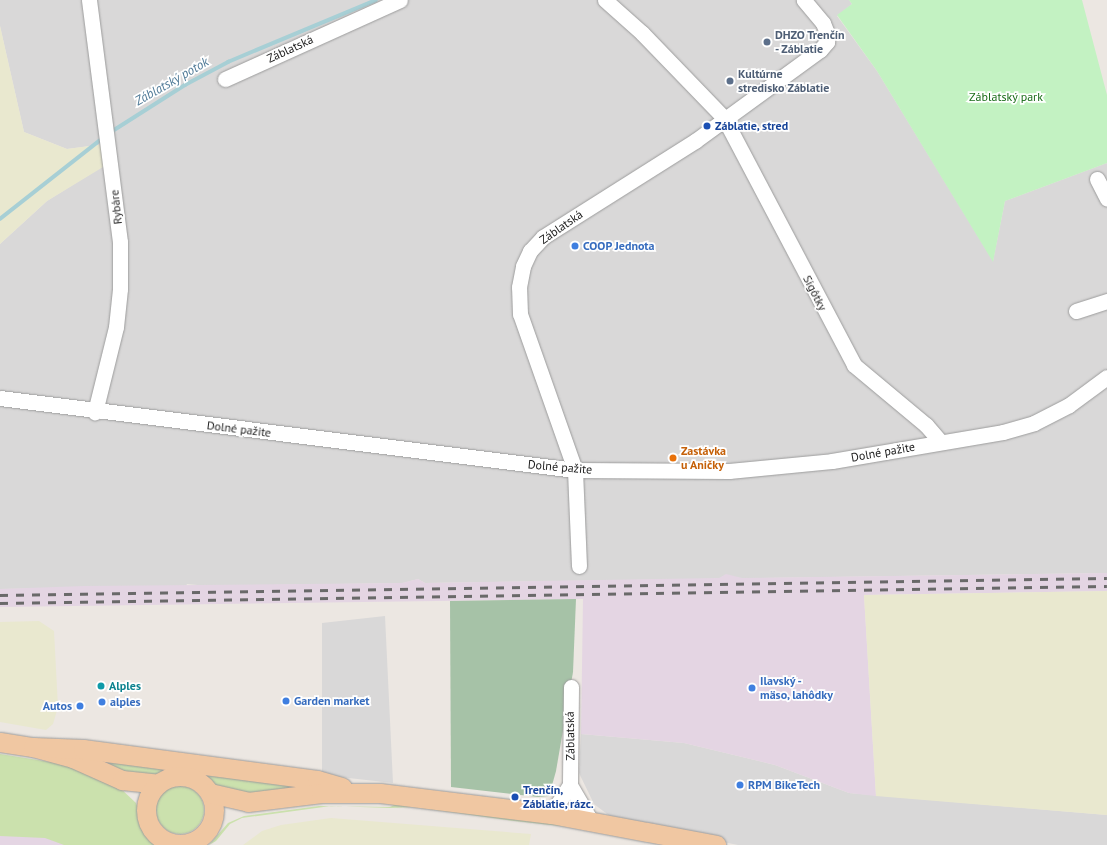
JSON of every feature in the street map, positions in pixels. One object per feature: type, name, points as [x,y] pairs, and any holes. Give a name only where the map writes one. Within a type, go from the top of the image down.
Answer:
[{"type":"main road","points":[[0,742],[33,747],[83,749],[310,779],[360,792],[551,814],[716,845]]},
{"type":"main road","points":[[33,747],[84,762],[122,780],[158,784]]},
{"type":"main road","points":[[146,809],[151,792],[158,784],[174,776],[186,776],[202,783],[210,792],[215,807],[212,823]]},
{"type":"main road","points":[[122,780],[146,809],[153,830],[172,843],[185,844],[196,840],[212,823],[248,802]]},
{"type":"main road","points":[[210,792],[248,802],[321,793],[360,792]]},
{"type":"street","name":"Rybáre","points":[[89,0],[110,147],[120,242],[120,288],[116,327],[95,412]]},
{"type":"street","name":"Záblatská","points":[[225,79],[400,0]]},
{"type":"street","points":[[605,0],[642,33],[724,118]]},
{"type":"street","name":"Záblatská","points":[[580,566],[575,470],[520,314],[519,287],[523,266],[530,251],[543,237],[696,141],[724,118],[820,50],[827,42],[827,33],[824,23],[804,0]]},
{"type":"street","name":"Sigôtky","points":[[724,118],[854,364],[926,425],[940,441]]},
{"type":"street","points":[[1097,178],[1107,199]]},
{"type":"street","points":[[1076,311],[1107,301]]},
{"type":"street","name":"Dolné pažite","points":[[0,398],[95,412],[575,470],[729,471],[832,461],[940,441],[1003,432],[1034,423],[1069,405],[1107,377]]},
{"type":"street","name":"Záblatská","points":[[570,687],[570,786]]},
{"type":"street","points":[[551,814],[570,786],[591,821]]},
{"type":"shaded area","points":[[0,0],[849,0],[852,4],[837,16],[877,71],[993,261],[1005,201],[1107,163],[1107,573],[425,583],[418,579],[403,583],[208,586],[187,584],[186,586],[0,589],[0,244],[47,201],[108,163],[105,144],[67,149],[24,132],[0,26]]},
{"type":"shaded area","points":[[1107,573],[1107,591],[864,595],[876,796],[849,793],[775,765],[684,743],[581,734],[583,599],[0,607],[0,589],[84,586],[402,583],[418,579],[425,583],[719,578],[726,574],[742,578]]},
{"type":"shaded area","points":[[385,616],[393,783],[322,775],[322,623]]},
{"type":"shaded area","points":[[581,734],[684,743],[775,765],[849,793],[1107,815],[1107,845],[738,845],[615,820],[594,804],[579,773]]},
{"type":"shaded area","points":[[0,835],[125,838],[133,845],[0,845]]},
{"type":"green space","name":"Záblatský park","points":[[849,0],[1082,0],[1107,95],[1107,163],[1005,201],[993,262],[877,71],[837,15],[852,4]]},
{"type":"green space","points":[[0,26],[24,132],[67,149],[105,144],[108,164],[47,201],[0,244]]},
{"type":"green space","points":[[1107,591],[1107,815],[876,796],[864,595]]},
{"type":"green space","points":[[576,599],[573,672],[556,771],[549,796],[538,797],[451,787],[450,601]]},
{"type":"green space","points":[[39,621],[54,631],[58,707],[53,724],[46,730],[0,722],[0,622]]},
{"type":"green space","points":[[0,754],[63,764],[119,787],[136,803],[147,832],[160,845],[64,845],[45,838],[0,836]]},
{"type":"green space","points":[[93,755],[311,785],[251,794],[214,788],[204,778],[192,772],[176,771],[160,776],[125,774]]},
{"type":"green space","points":[[175,786],[185,786],[197,793],[204,805],[204,815],[197,827],[185,834],[175,834],[167,830],[160,823],[156,815],[156,805],[160,797],[167,790]]},
{"type":"green space","points":[[396,804],[528,820],[578,828],[414,807],[390,808],[340,806],[390,807]]},
{"type":"green space","points":[[319,806],[330,806],[242,818],[230,824],[216,841],[209,845],[228,823],[244,816]]},
{"type":"green space","points":[[331,818],[531,834],[529,845],[243,845],[262,831],[281,825]]},
{"type":"waterway","name":"Záblatský potok","points":[[111,132],[185,85],[228,62],[376,0]]},
{"type":"waterway","name":"Záblatský potok","points":[[0,219],[103,138]]},
{"type":"railway","points":[[0,595],[1107,578]]},
{"type":"railway","points":[[0,603],[1107,586]]},
{"type":"place","name":"DHZO Trenčín - Záblatie","points":[[767,42]]},
{"type":"place","name":"Kultúrne stredisko Záblatie","points":[[730,81]]},
{"type":"place","name":"Záblatie, stred","points":[[707,126]]},
{"type":"place","name":"COOP Jednota","points":[[575,246]]},
{"type":"place","name":"Zastávka u Aničky","points":[[673,458]]},
{"type":"place","name":"Alples","points":[[101,686]]},
{"type":"place","name":"Ilavský - mäso, lahôdky","points":[[752,688]]},
{"type":"place","name":"Garden market","points":[[286,701]]},
{"type":"place","name":"alples","points":[[102,702]]},
{"type":"place","name":"Autos","points":[[80,706]]},
{"type":"place","name":"RPM BikeTech","points":[[740,785]]},
{"type":"place","name":"Trenčín, Záblatie, rázc.","points":[[515,797]]}]
